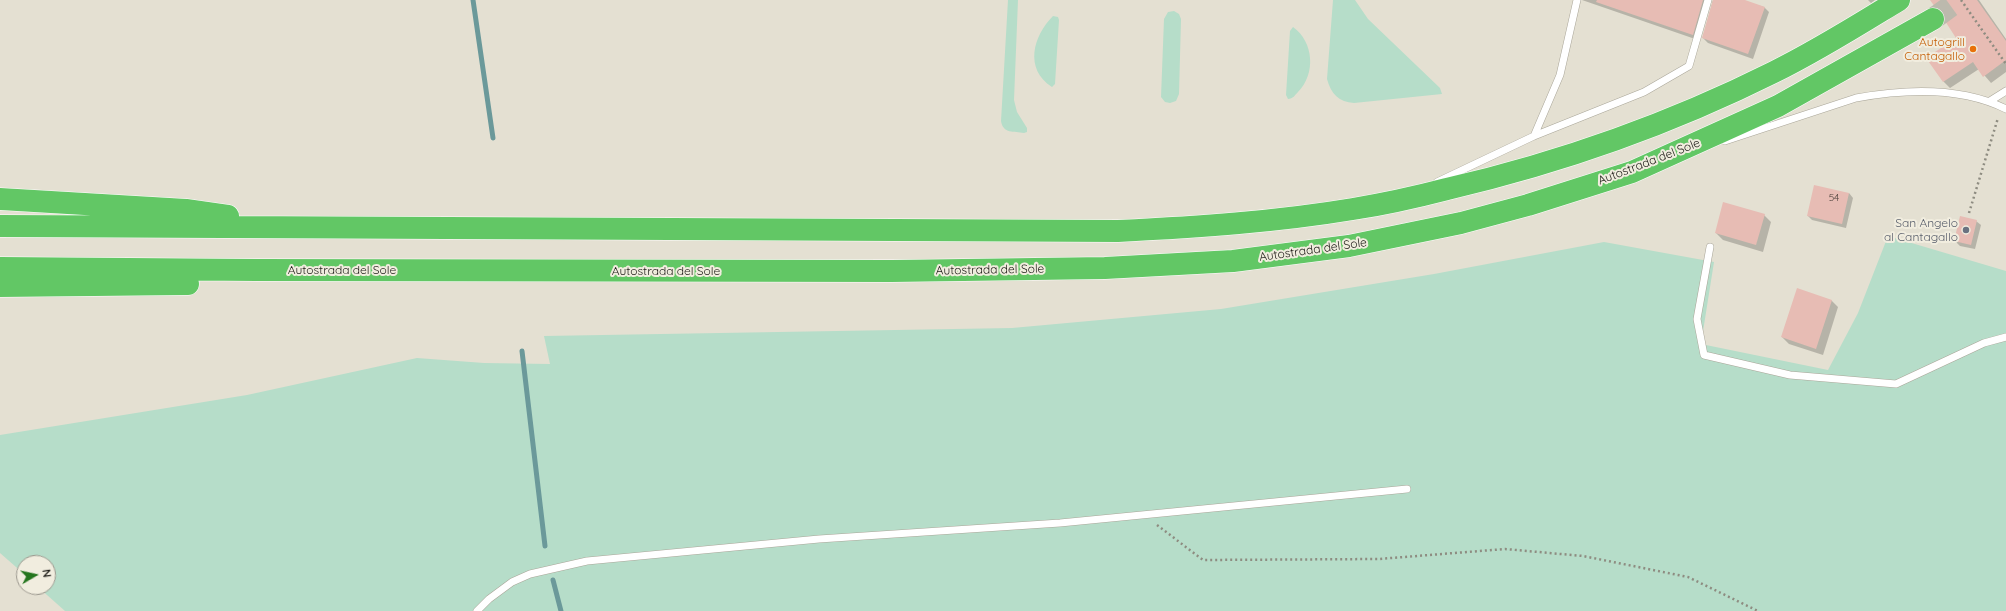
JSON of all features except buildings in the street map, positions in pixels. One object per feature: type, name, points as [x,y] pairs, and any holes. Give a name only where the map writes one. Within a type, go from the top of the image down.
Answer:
[{"type":"highway","points":[[0,226],[1118,231],[1231,225],[1395,202],[1497,178],[1604,145],[1690,110],[1774,72],[1900,0]]},
{"type":"highway","name":"Autostrada del Sole","points":[[0,268],[892,271],[1105,268],[1234,261],[1349,246],[1462,223],[1528,205],[1632,172],[1709,139],[1778,106],[1933,19]]},
{"type":"highway","points":[[0,199],[186,210],[311,227]]},
{"type":"highway","points":[[0,286],[206,284],[257,270]]},
{"type":"lane","points":[[1534,136],[1560,75],[1577,0]]},
{"type":"lane","points":[[1395,202],[1534,136],[1644,92],[1689,66],[1708,0]]},
{"type":"lane","points":[[1714,145],[1856,98],[1871,95],[1931,91],[1963,94],[1990,101],[2004,108]]},
{"type":"lane","points":[[1990,101],[2006,92]]},
{"type":"lane","points":[[1632,172],[1706,147]]},
{"type":"lane","points":[[1710,247],[1697,319],[1704,355],[1790,375],[1896,384],[1984,343],[2006,337]]},
{"type":"lane","points":[[477,611],[489,599],[512,582],[530,574],[587,561],[819,539],[1060,523],[1407,488]]},
{"type":"path","points":[[1961,0],[2006,64]]},
{"type":"path","points":[[1969,213],[2004,108]]},
{"type":"path","points":[[1144,515],[1203,560],[1379,559],[1505,549],[1583,556],[1688,577],[1758,611]]},
{"type":"green space","points":[[1008,0],[1018,0],[1014,100],[1017,112],[1027,128],[1027,132],[1024,133],[1007,130],[1002,125],[1001,121]]},
{"type":"green space","points":[[1333,0],[1355,0],[1368,19],[1440,88],[1442,94],[1354,103],[1344,101],[1336,96],[1333,93],[1327,79]]},
{"type":"green space","points":[[1174,11],[1179,14],[1181,19],[1179,94],[1176,101],[1170,103],[1165,102],[1161,97],[1164,19],[1168,12]]},
{"type":"green space","points":[[1053,16],[1058,17],[1059,20],[1055,84],[1052,87],[1043,80],[1038,71],[1034,52],[1040,33]]},
{"type":"green space","points":[[1293,27],[1300,33],[1309,49],[1310,67],[1304,85],[1294,97],[1288,99],[1286,95],[1290,31]]},
{"type":"green space","points":[[1888,236],[2006,271],[2006,611],[65,611],[47,595],[56,595],[56,555],[16,555],[16,567],[0,553],[0,435],[247,395],[417,358],[484,363],[550,364],[544,336],[1012,328],[1221,309],[1434,274],[1604,242],[1714,262],[1701,344],[1828,370],[1858,313]]},
{"type":"waterway","points":[[473,0],[493,138]]},
{"type":"waterway","points":[[522,351],[545,546]]},
{"type":"waterway","points":[[553,580],[561,611]]},
{"type":"tunnel","points":[[1933,19],[1959,0]]},
{"type":"place","name":"Autogrill Cantagallo","points":[[1973,49]]},
{"type":"place","name":"San Angelo al Cantagallo","points":[[1966,230]]}]
